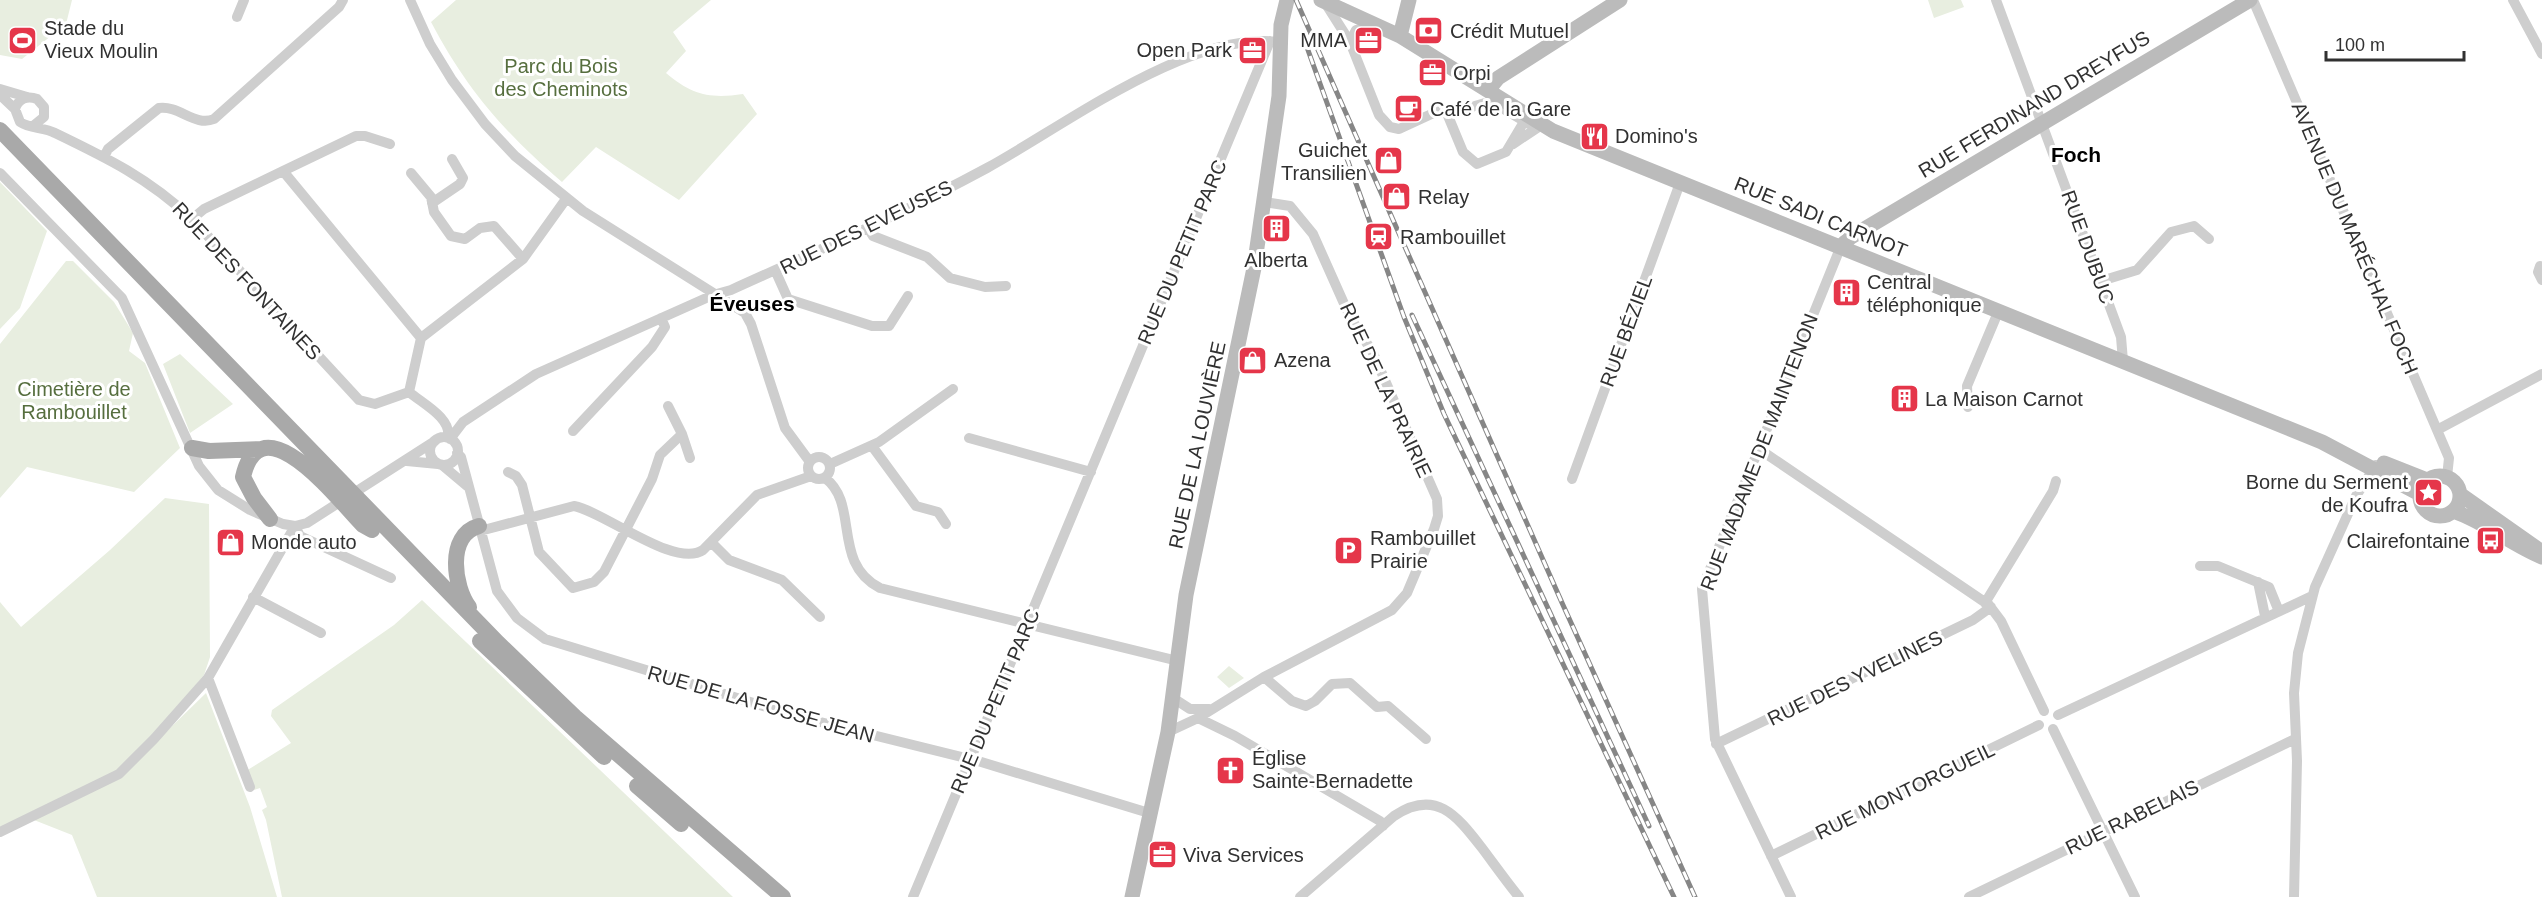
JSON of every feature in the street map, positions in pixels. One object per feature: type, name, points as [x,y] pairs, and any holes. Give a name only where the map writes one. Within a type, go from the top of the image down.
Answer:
[{"type":"main road","name":"RUE DE LA LOUVIÈRE","points":[[1132,897],[1168,732],[1186,595],[1240,345],[1279,96],[1271,46],[1287,0]]},
{"type":"main road","name":"RUE SADI CARNOT","points":[[1323,0],[1400,36],[1536,124],[2322,442],[2372,468],[2423,487]]},
{"type":"main road","points":[[1400,36],[1409,0]]},
{"type":"main road","points":[[1493,96],[1498,78],[1620,0]]},
{"type":"main road","name":"RUE FERDINAND DREYFUS","points":[[1841,246],[1851,237],[2251,0]]},
{"type":"main road","points":[[0,130],[332,485]]},
{"type":"main road","points":[[0,146],[360,513],[575,717],[783,897]]},
{"type":"main road","name":"RUE SADI CARNOT","points":[[2322,442],[2355,450],[2407,474],[2423,487]]},
{"type":"main road","points":[[192,448],[209,451],[273,447],[288,452],[332,485]]},
{"type":"main road","points":[[262,449],[247,462],[243,477],[254,498],[270,519]]},
{"type":"main road","points":[[2480,515],[2453,512],[2441,516],[2429,513],[2421,503],[2423,487],[2439,475],[2447,477],[2457,484],[2461,495],[2480,515],[2542,555]]},
{"type":"main road","points":[[2453,512],[2461,495]]},
{"type":"main road","points":[[360,513],[372,530],[506,668],[574,732],[766,897]]},
{"type":"main road","points":[[480,528],[468,532],[461,541],[456,562],[459,588],[468,605],[501,641],[506,651]]},
{"type":"street","points":[[237,17],[244,0]]},
{"type":"street","points":[[104,157],[108,149],[159,108],[169,108],[204,122],[214,119],[339,8],[343,0]]},
{"type":"street","points":[[410,0],[430,44],[472,109],[515,156],[566,199],[713,295],[740,309],[748,318],[785,428],[810,462]]},
{"type":"street","points":[[1323,0],[1350,42],[1384,123],[1399,129],[1438,111],[1458,111],[1493,96],[1510,114],[1536,124]]},
{"type":"street","name":"RUE DUBUC","points":[[1996,0],[2121,337],[2123,361]]},
{"type":"street","name":"AVENUE DU MARÉCHAL FOCH","points":[[2251,0],[2449,458],[2447,477]]},
{"type":"street","points":[[2513,0],[2542,54]]},
{"type":"street","points":[[1350,42],[1356,30],[1376,24]]},
{"type":"street","name":"RUE DES EVEUSES","points":[[295,526],[315,518],[407,461],[448,443],[463,422],[552,365],[868,228],[987,168],[1171,63],[1247,40],[1271,46]]},
{"type":"street","name":"RUE DU PETIT PARC","points":[[913,897],[1271,46]]},
{"type":"street","points":[[1469,79],[1477,91],[1477,103]]},
{"type":"street","points":[[0,89],[40,101],[44,107],[44,117],[52,131]]},
{"type":"street","points":[[0,95],[15,109],[20,122],[33,126],[44,117]]},
{"type":"street","points":[[15,109],[19,101],[27,97]]},
{"type":"street","points":[[1446,111],[1463,152],[1477,164],[1501,156],[1513,142],[1536,124]]},
{"type":"street","points":[[1510,114],[1513,142]]},
{"type":"street","name":"RUE DES FONTAINES","points":[[33,126],[52,131],[104,157],[155,187],[192,219],[354,396],[364,403],[375,404],[409,392]]},
{"type":"street","points":[[192,219],[204,209],[356,136],[365,136],[390,144]]},
{"type":"street","points":[[432,203],[460,184],[463,178],[453,159]]},
{"type":"street","points":[[283,171],[420,338]]},
{"type":"street","points":[[0,173],[122,298],[199,466],[218,490],[270,519],[295,526],[300,536],[391,578]]},
{"type":"street","points":[[411,173],[431,197],[434,212],[451,236],[465,239],[480,228],[494,226],[523,259]]},
{"type":"street","name":"RUE BÉZIEL","points":[[1572,479],[1680,183]]},
{"type":"street","points":[[448,443],[450,431],[444,420],[409,392],[420,338],[523,259],[566,199]]},
{"type":"street","name":"RUE DE LA PRAIRIE","points":[[1168,732],[1198,718],[1264,677],[1392,610],[1402,600],[1438,516],[1437,499],[1417,452],[1373,353],[1350,317],[1314,234],[1290,206],[1264,202]]},
{"type":"street","points":[[2101,281],[2136,270],[2171,232],[2194,226],[2209,239]]},
{"type":"street","points":[[868,228],[873,236],[927,257],[950,278],[985,287],[1006,286]]},
{"type":"street","name":"RUE MADAME DE MAINTENON","points":[[1791,897],[1716,744],[1701,589],[1841,246]]},
{"type":"street","points":[[2540,266],[2538,272],[2542,280]]},
{"type":"street","points":[[775,270],[788,299],[872,326],[889,326],[908,296]]},
{"type":"street","points":[[1968,407],[1967,386],[1999,310]]},
{"type":"street","points":[[573,431],[652,346],[665,327],[661,318]]},
{"type":"street","points":[[2437,430],[2542,374]]},
{"type":"street","points":[[830,464],[872,446],[953,389]]},
{"type":"street","points":[[668,406],[682,434],[690,458]]},
{"type":"street","points":[[407,461],[440,464],[454,460],[442,426],[433,412]]},
{"type":"street","points":[[444,420],[463,422]]},
{"type":"street","points":[[508,472],[516,476],[522,485],[538,552],[573,588],[594,582],[604,572],[652,479],[660,455],[682,434]]},
{"type":"street","points":[[969,438],[1091,472]]},
{"type":"street","points":[[448,443],[430,447],[430,455],[467,486]]},
{"type":"street","name":"RUE DE LA FOSSE JEAN","points":[[448,443],[461,457],[494,581],[503,600],[517,618],[545,639],[796,716],[970,759],[1149,813]]},
{"type":"street","points":[[872,446],[916,506],[938,512],[946,524]]},
{"type":"street","points":[[1759,449],[1988,605],[2001,621],[2044,711]]},
{"type":"street","points":[[811,476],[808,469],[810,462],[819,457],[830,464]]},
{"type":"street","points":[[480,528],[578,507],[689,555],[699,553],[757,495],[811,476],[818,479],[825,478],[829,473],[830,464]]},
{"type":"street","points":[[2294,897],[2296,673],[2312,596],[2344,520],[2372,468],[2378,465],[2407,474]]},
{"type":"street","points":[[825,478],[838,496],[853,561],[874,585],[1027,626],[1178,661]]},
{"type":"street","points":[[1988,605],[2053,491],[2056,481]]},
{"type":"street","points":[[0,832],[119,774],[208,678],[295,526]]},
{"type":"street","points":[[711,542],[729,560],[782,580],[820,617]]},
{"type":"street","points":[[2200,566],[2218,566],[2269,587],[2278,609]]},
{"type":"street","points":[[2258,582],[2265,616]]},
{"type":"street","points":[[2058,715],[2278,609],[2312,596]]},
{"type":"street","points":[[253,597],[321,633]]},
{"type":"street","name":"RUE DES YVELINES","points":[[1716,744],[1973,620],[1988,605]]},
{"type":"street","points":[[1264,677],[1292,700],[1306,706],[1316,701],[1332,684],[1350,682],[1377,707],[1388,706],[1425,740]]},
{"type":"street","points":[[208,678],[250,787]]},
{"type":"street","points":[[1173,698],[1190,709],[1210,709]]},
{"type":"street","points":[[2044,711],[2053,711],[2058,715],[2059,722],[2053,729],[2047,731],[2039,725],[2039,715],[2044,711]]},
{"type":"street","points":[[1198,718],[1234,736],[1380,821],[1383,826]]},
{"type":"street","name":"RUE MONTORGUEIL","points":[[1771,856],[2039,725]]},
{"type":"street","points":[[2053,729],[2135,897]]},
{"type":"street","name":"RUE RABELAIS","points":[[1969,897],[2295,739]]},
{"type":"street","points":[[1300,897],[1383,826],[1401,812],[1415,806],[1434,806],[1450,811],[1463,823],[1514,895]]},
{"type":"green space","name":"Stade du Vieux Moulin","points":[[0,0],[72,0],[66,24],[22,59],[0,55]]},
{"type":"green space","name":"Parc du Bois des Cheminots","points":[[456,0],[711,0],[673,32],[686,51],[666,73],[684,86],[702,94],[721,96],[743,94],[757,114],[679,200],[596,147],[562,182],[541,164],[488,109],[458,69],[431,22]]},
{"type":"green space","points":[[1928,0],[1961,0],[1964,7],[1934,18]]},
{"type":"green space","points":[[0,182],[47,231],[20,308],[0,329]]},
{"type":"green space","name":"Cimetière de Rambouillet","points":[[66,261],[73,261],[114,302],[133,333],[129,351],[145,363],[180,448],[134,492],[27,467],[0,498],[0,344]]},
{"type":"green space","points":[[180,354],[233,404],[190,433],[163,364]]},
{"type":"green space","points":[[165,498],[209,504],[210,657],[204,675],[120,777],[206,693],[250,807],[277,897],[97,897],[72,835],[34,820],[0,835],[0,602],[21,627],[110,550]]},
{"type":"green space","points":[[422,600],[733,897],[282,897],[262,810],[267,807],[260,788],[254,790],[246,771],[291,743],[271,716],[272,710],[394,625]]},
{"type":"green space","points":[[1229,666],[1244,678],[1229,688],[1217,677]]},
{"type":"railway","points":[[1296,0],[1563,605],[1695,897]]},
{"type":"railway","points":[[1304,39],[1404,317],[1444,414],[1674,897]]},
{"type":"railway","points":[[1412,315],[1649,826]]},
{"type":"place","name":"Crédit Mutuel","points":[[1429,31]]},
{"type":"place","name":"Stade du Vieux Moulin","points":[[23,40]]},
{"type":"place","name":"MMA","points":[[1368,40]]},
{"type":"place","name":"Open Park","points":[[1253,50]]},
{"type":"place","name":"Orpi","points":[[1432,73]]},
{"type":"place","name":"Café de la Gare","points":[[1409,109]]},
{"type":"place","name":"Domino's","points":[[1594,136]]},
{"type":"place","name":"Guichet Transilien","points":[[1388,161]]},
{"type":"place","name":"Relay","points":[[1397,197]]},
{"type":"place","name":"Alberta","points":[[1276,229]]},
{"type":"place","name":"Rambouillet","points":[[1379,237]]},
{"type":"place","name":"Central téléphonique","points":[[1846,293]]},
{"type":"place","name":"Azena","points":[[1253,360]]},
{"type":"place","name":"La Maison Carnot","points":[[1904,399]]},
{"type":"place","name":"Borne du Serment de Koufra","points":[[2429,493]]},
{"type":"place","name":"Clairefontaine","points":[[2491,541]]},
{"type":"place","name":"Monde auto","points":[[230,542]]},
{"type":"place","name":"Rambouillet Prairie","points":[[1349,550]]},
{"type":"place","name":"Église Sainte-Bernadette","points":[[1231,770]]},
{"type":"place","name":"Viva Services","points":[[1162,855]]},
{"type":"district","name":"Foch","points":[[2076,154]]},
{"type":"district","name":"Éveuses","points":[[752,303]]}]
